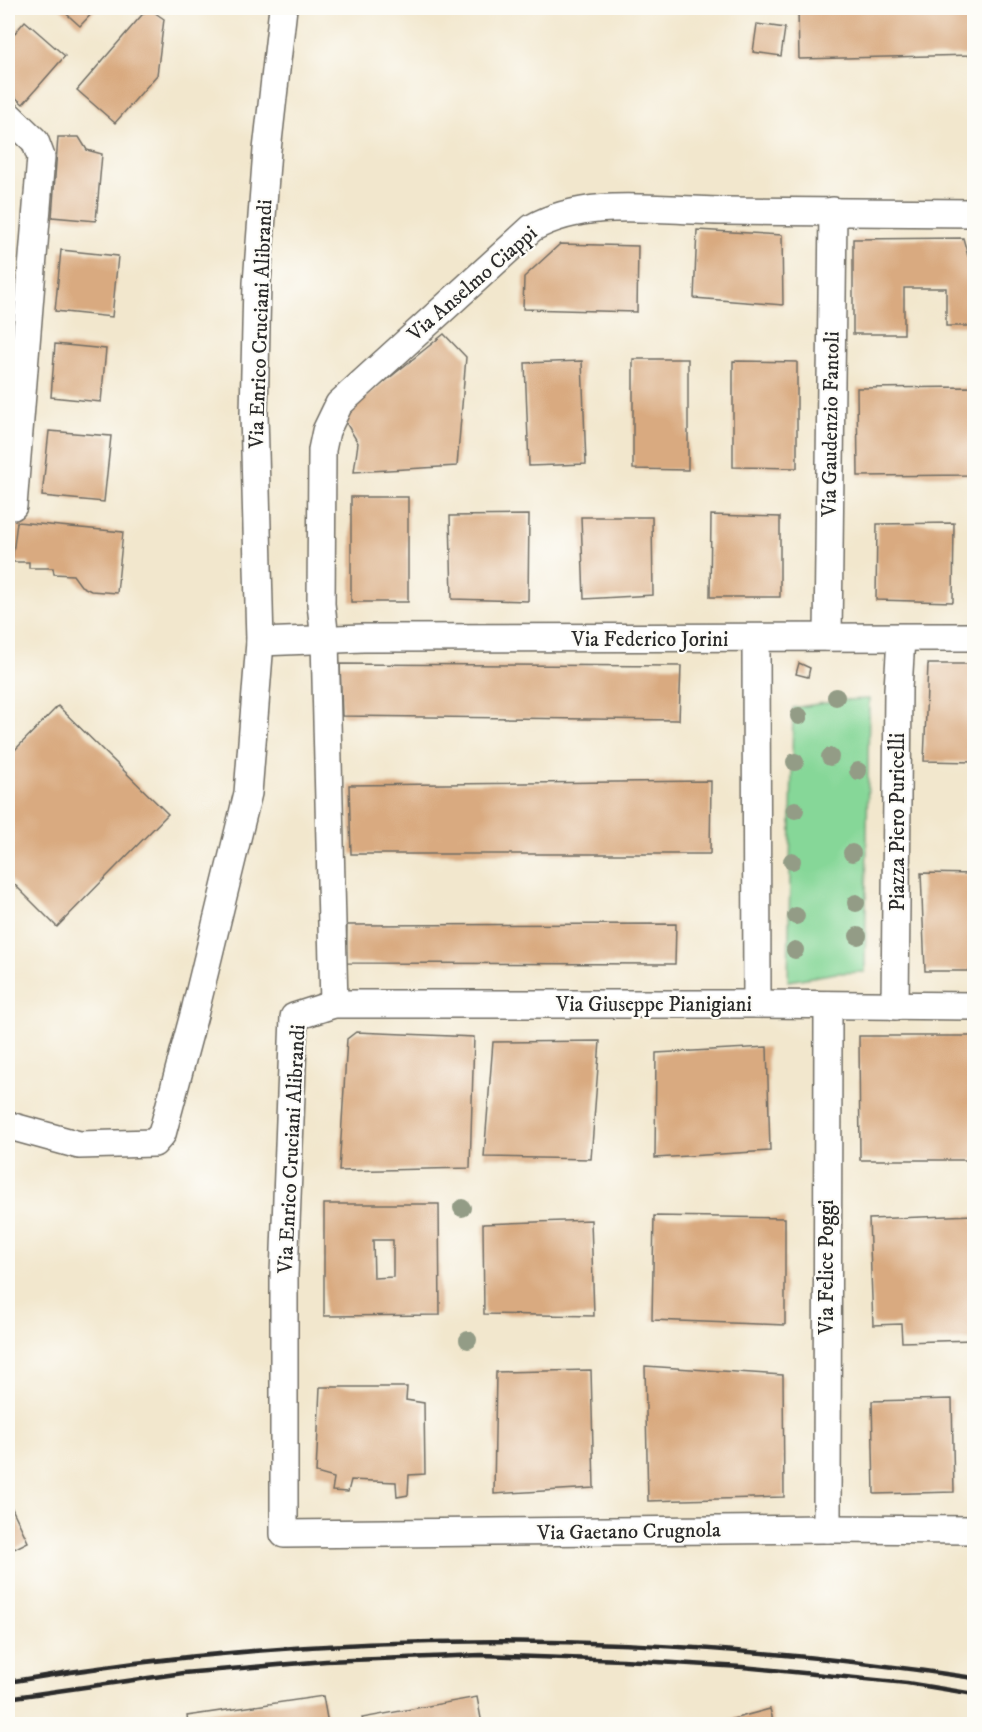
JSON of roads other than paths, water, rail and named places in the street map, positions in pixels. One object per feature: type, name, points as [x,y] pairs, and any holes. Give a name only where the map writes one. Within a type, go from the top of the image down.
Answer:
[{"type":"street","name":"Via Enrico Cruciani Alibrandi","points":[[8,1128],[10,1126],[79,1145],[154,1143],[162,1134],[195,1011],[248,793],[260,642],[254,414],[257,283],[267,150],[283,8]]},
{"type":"street","points":[[8,115],[34,141],[41,157],[13,506]]},
{"type":"street","name":"Via Anselmo Ciappi","points":[[325,640],[321,604],[322,450],[331,417],[339,404],[532,228],[563,214],[590,208],[975,213]]},
{"type":"street","name":"Via Gaudenzio Fantoli","points":[[828,637],[832,211]]},
{"type":"street","name":"Via Federico Jorini","points":[[325,640],[363,638],[975,638]]},
{"type":"street","name":"Piazza Piero Puricelli","points":[[895,1006],[898,689],[901,638]]},
{"type":"street","points":[[756,639],[757,1004]]},
{"type":"street","points":[[260,642],[325,640],[334,1004]]},
{"type":"street","name":"Via Enrico Cruciani Alibrandi","points":[[284,1534],[284,1275],[294,1017],[334,1004]]},
{"type":"street","name":"Via Giuseppe Pianigiani","points":[[334,1004],[975,1006]]},
{"type":"street","name":"Via Felice Poggi","points":[[827,1529],[828,1005]]},
{"type":"street","name":"Via Gaetano Crugnola","points":[[284,1534],[827,1529],[975,1530]]},
{"type":"railway","points":[[8,1682],[128,1664],[249,1651],[369,1644],[491,1641],[612,1644],[733,1651],[854,1662],[974,1678]]},
{"type":"railway","points":[[8,1698],[183,1673],[326,1661],[481,1655],[742,1667],[907,1683],[974,1694]]}]
